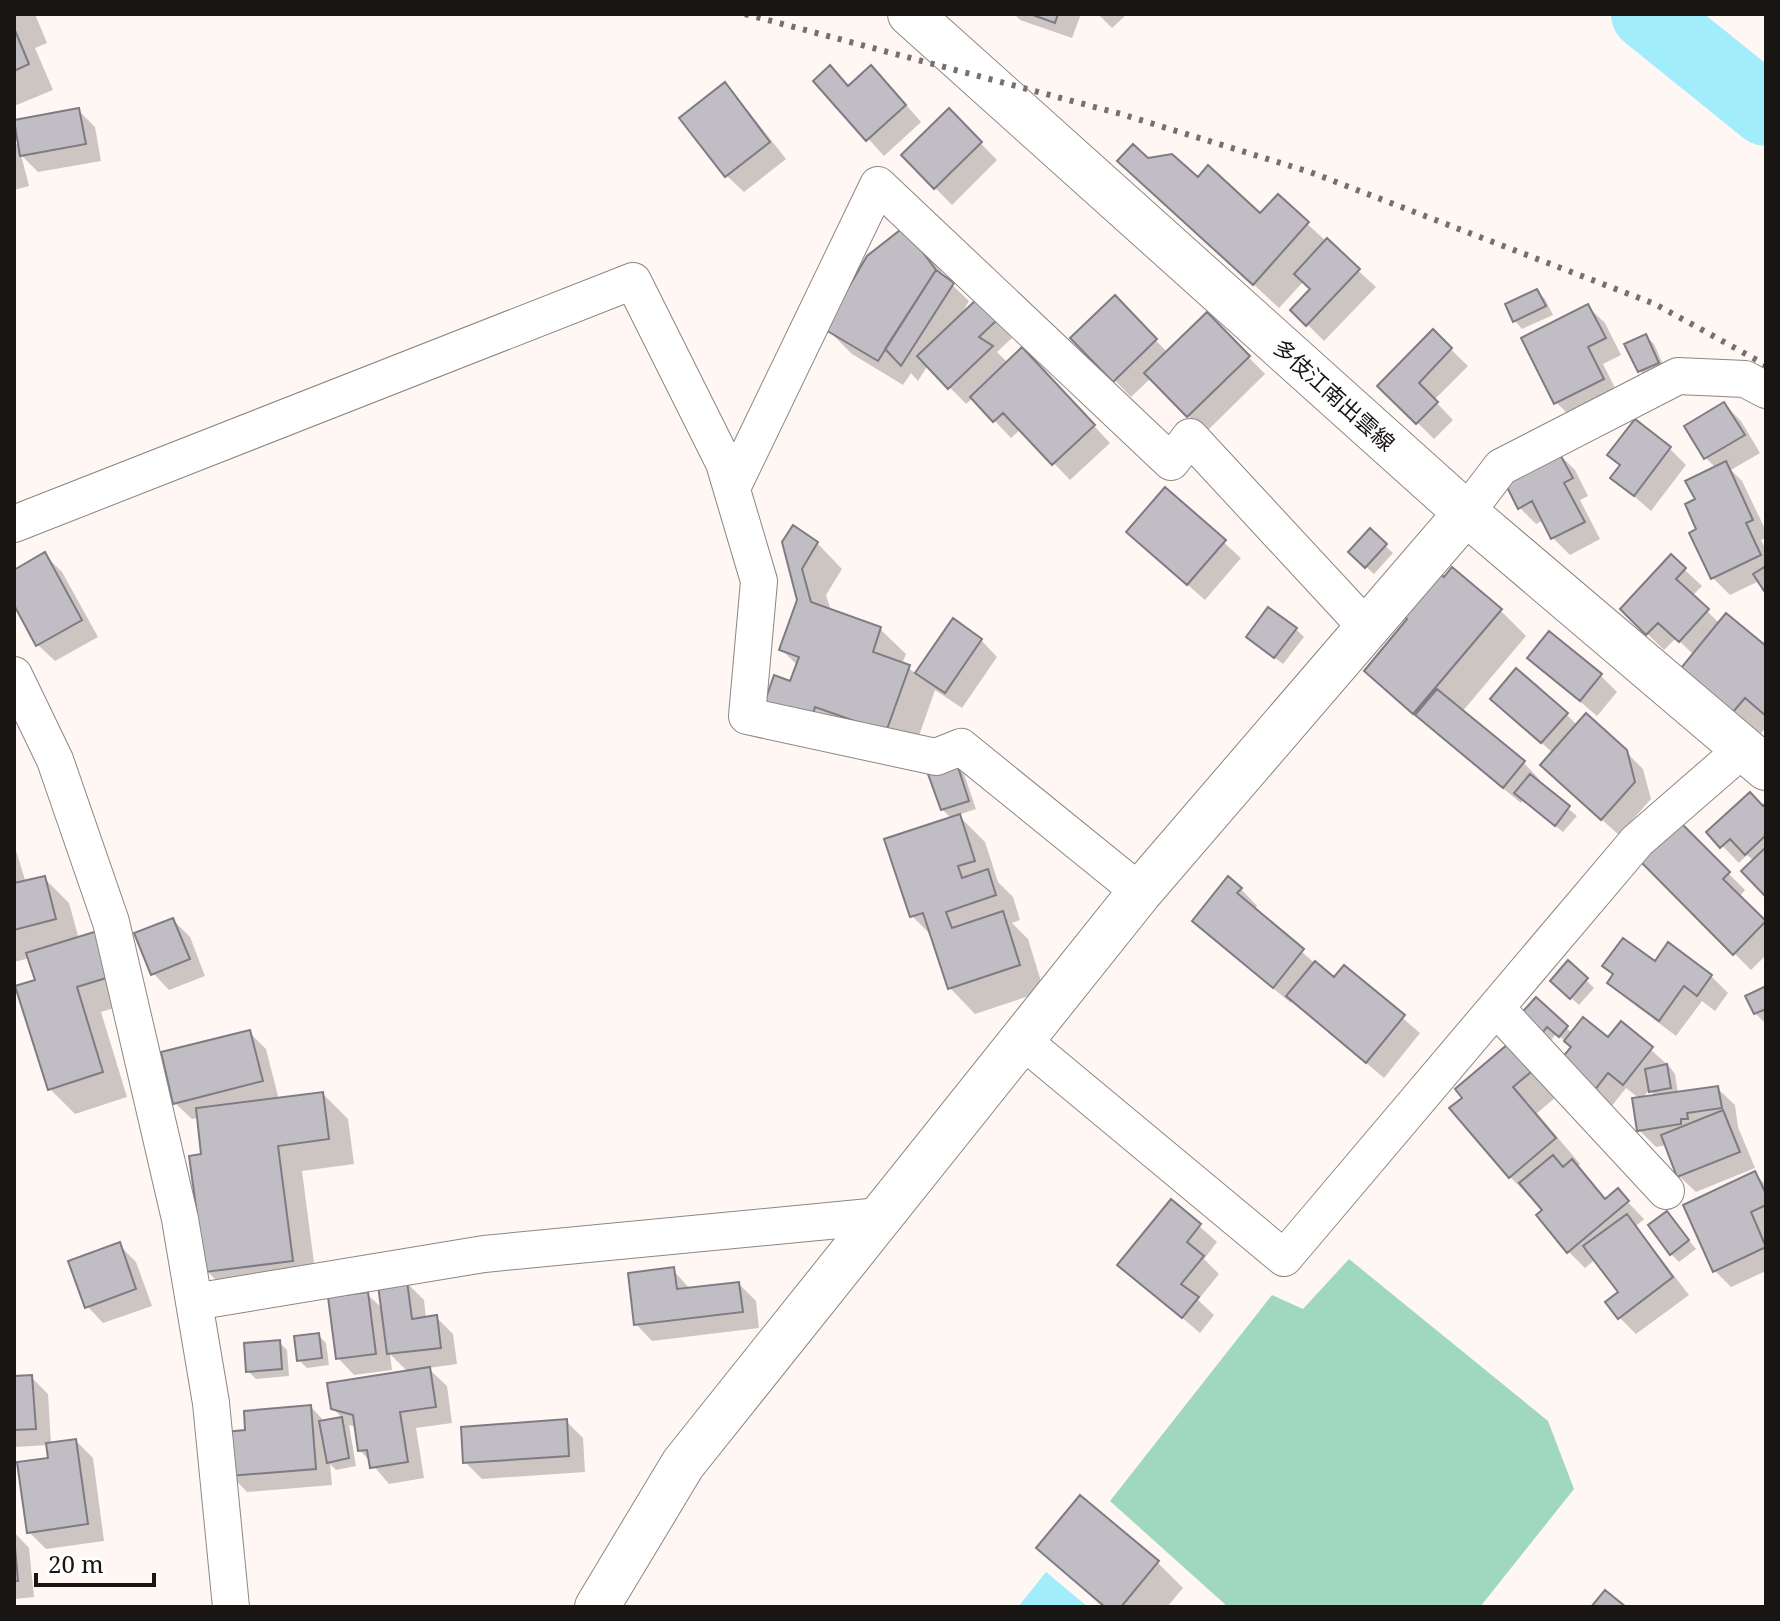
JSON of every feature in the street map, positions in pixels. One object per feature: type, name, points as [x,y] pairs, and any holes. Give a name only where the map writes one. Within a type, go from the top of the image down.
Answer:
[{"type":"street","name":"多伎江南出雲線","points":[[910,14],[1466,513],[1755,758]]},
{"type":"street","points":[[732,488],[878,185],[1171,462],[1190,437],[1367,628]]},
{"type":"street","points":[[14,524],[633,281],[724,463],[759,581],[747,716],[936,757],[961,747],[1140,892]]},
{"type":"street","points":[[597,1607],[683,1464],[1140,892],[1466,513],[1501,467],[1678,376],[1745,379],[1766,390]]},
{"type":"street","points":[[14,675],[55,760],[111,922],[180,1219],[211,1403],[231,1607]]},
{"type":"street","points":[[1022,1040],[1284,1258],[1637,841],[1755,758]]},
{"type":"street","points":[[1496,1008],[1666,1191]]},
{"type":"street","points":[[194,1302],[484,1254],[880,1216]]},
{"type":"green space","points":[[1349,1259],[1548,1421],[1574,1489],[1480,1607],[1228,1607],[1110,1501],[1272,1295],[1303,1309]]},
{"type":"water","points":[[1046,1572],[1088,1607],[1018,1607]]},
{"type":"building","points":[[1030,14],[1058,14],[1055,23]]},
{"type":"building","points":[[14,28],[29,64],[14,71]]},
{"type":"building","points":[[830,65],[848,86],[871,65],[906,105],[866,141],[813,81]]},
{"type":"building","points":[[725,82],[770,142],[725,177],[679,118]]},
{"type":"building","points":[[79,108],[86,144],[20,156],[14,120]]},
{"type":"building","points":[[949,108],[982,142],[934,189],[901,155]]},
{"type":"building","points":[[1133,144],[1148,158],[1172,154],[1198,177],[1208,165],[1260,213],[1278,194],[1309,222],[1253,285],[1117,161]]},
{"type":"building","points":[[904,227],[936,270],[878,361],[824,329],[867,256]]},
{"type":"building","points":[[1327,238],[1360,269],[1306,326],[1290,310],[1310,289],[1294,274]]},
{"type":"building","points":[[936,270],[954,283],[901,366],[885,349]]},
{"type":"building","points":[[1537,289],[1546,306],[1513,322],[1505,304]]},
{"type":"building","points":[[1115,295],[1157,339],[1113,382],[1070,338]]},
{"type":"building","points":[[977,299],[997,320],[979,337],[993,346],[948,389],[917,356]]},
{"type":"building","points":[[1588,304],[1606,338],[1588,347],[1604,379],[1554,404],[1521,338]]},
{"type":"building","points":[[1207,312],[1250,356],[1187,417],[1144,373]]},
{"type":"building","points":[[1433,329],[1452,348],[1419,383],[1438,402],[1416,424],[1377,386]]},
{"type":"building","points":[[1646,334],[1659,363],[1638,372],[1624,344]]},
{"type":"building","points":[[1022,347],[1095,425],[1052,465],[1003,413],[993,422],[970,397]]},
{"type":"building","points":[[1724,402],[1745,435],[1704,459],[1684,426]]},
{"type":"building","points":[[1635,419],[1671,447],[1634,496],[1610,478],[1620,465],[1607,455]]},
{"type":"building","points":[[1558,451],[1573,478],[1564,483],[1585,522],[1551,539],[1532,501],[1518,509],[1503,479]]},
{"type":"building","points":[[1726,461],[1753,520],[1746,523],[1761,555],[1711,579],[1689,533],[1696,529],[1685,504],[1695,499],[1685,481]]},
{"type":"building","points":[[1165,487],[1226,540],[1187,585],[1126,532]]},
{"type":"building","points":[[793,525],[818,542],[802,569],[811,602],[881,627],[873,652],[910,665],[886,732],[815,707],[810,724],[763,707],[774,675],[790,681],[799,657],[779,650],[797,600],[782,542]]},
{"type":"building","points":[[1370,528],[1387,544],[1365,568],[1348,552]]},
{"type":"building","points":[[45,552],[82,620],[36,646],[14,605],[14,570]]},
{"type":"building","points":[[1671,554],[1686,568],[1676,579],[1709,609],[1679,642],[1658,623],[1646,635],[1620,609]]},
{"type":"building","points":[[1766,566],[1766,594],[1753,574]]},
{"type":"building","points":[[1452,567],[1502,609],[1413,714],[1364,671],[1407,619],[1398,611],[1434,568],[1444,577]]},
{"type":"building","points":[[1268,607],[1297,628],[1274,658],[1246,637]]},
{"type":"building","points":[[1726,613],[1766,646],[1766,716],[1745,698],[1733,712],[1681,668]]},
{"type":"building","points":[[953,618],[982,639],[945,693],[915,673]]},
{"type":"building","points":[[1549,631],[1602,674],[1580,701],[1527,658]]},
{"type":"building","points":[[1516,668],[1568,713],[1541,743],[1490,699]]},
{"type":"building","points":[[1437,689],[1525,761],[1503,788],[1415,715]]},
{"type":"building","points":[[1586,713],[1627,750],[1635,782],[1601,820],[1540,765]]},
{"type":"building","points":[[957,764],[969,801],[941,810],[928,774]]},
{"type":"building","points":[[1530,774],[1570,806],[1555,826],[1514,793]]},
{"type":"building","points":[[1750,792],[1763,806],[1766,803],[1766,835],[1745,855],[1730,839],[1720,848],[1706,832]]},
{"type":"building","points":[[960,814],[975,861],[958,866],[962,878],[988,869],[996,895],[946,912],[952,928],[1003,911],[1020,965],[948,989],[923,913],[910,917],[884,839]]},
{"type":"building","points":[[1678,820],[1730,872],[1723,879],[1766,921],[1733,955],[1639,860]]},
{"type":"building","points":[[1766,847],[1766,895],[1765,896],[1741,871]]},
{"type":"building","points":[[45,876],[56,919],[14,930],[14,883]]},
{"type":"building","points":[[1228,876],[1242,888],[1237,893],[1304,949],[1273,988],[1192,921]]},
{"type":"building","points":[[173,918],[190,959],[151,975],[134,933]]},
{"type":"building","points":[[104,929],[119,974],[77,987],[103,1072],[48,1090],[15,986],[35,980],[26,953]]},
{"type":"building","points":[[1623,938],[1655,961],[1668,942],[1712,975],[1697,996],[1684,986],[1659,1021],[1607,983],[1613,974],[1602,966]]},
{"type":"building","points":[[1568,960],[1588,978],[1570,999],[1550,981]]},
{"type":"building","points":[[1315,961],[1334,977],[1344,965],[1405,1015],[1366,1063],[1286,996]]},
{"type":"building","points":[[1766,986],[1766,1009],[1754,1014],[1745,996]]},
{"type":"building","points":[[1536,997],[1568,1026],[1559,1037],[1547,1027],[1538,1038],[1516,1019]]},
{"type":"building","points":[[1583,1017],[1608,1037],[1621,1021],[1653,1047],[1623,1085],[1608,1073],[1594,1091],[1558,1063],[1571,1047],[1564,1041]]},
{"type":"building","points":[[250,1030],[263,1081],[173,1104],[161,1052]]},
{"type":"building","points":[[1508,1044],[1531,1072],[1513,1087],[1556,1138],[1509,1178],[1449,1108],[1462,1098],[1455,1089]]},
{"type":"building","points":[[1667,1064],[1671,1088],[1649,1092],[1645,1069]]},
{"type":"building","points":[[1718,1086],[1722,1108],[1687,1113],[1688,1119],[1681,1119],[1681,1124],[1637,1131],[1632,1098]]},
{"type":"building","points":[[323,1092],[329,1139],[278,1146],[293,1261],[205,1272],[189,1156],[201,1154],[196,1108]]},
{"type":"building","points":[[1723,1110],[1740,1152],[1677,1177],[1661,1135]]},
{"type":"building","points":[[1553,1155],[1563,1167],[1572,1159],[1605,1199],[1618,1188],[1629,1201],[1567,1253],[1536,1215],[1542,1210],[1519,1183]]},
{"type":"building","points":[[1755,1171],[1766,1194],[1766,1205],[1751,1212],[1766,1247],[1713,1272],[1683,1205]]},
{"type":"building","points":[[1171,1199],[1201,1224],[1187,1242],[1204,1256],[1181,1284],[1199,1297],[1182,1318],[1117,1265]]},
{"type":"building","points":[[1667,1211],[1689,1240],[1670,1255],[1648,1225]]},
{"type":"building","points":[[1627,1214],[1673,1277],[1618,1319],[1605,1302],[1618,1292],[1583,1246]]},
{"type":"building","points":[[120,1242],[136,1289],[85,1308],[68,1261]]},
{"type":"building","points":[[674,1267],[677,1289],[739,1282],[743,1312],[634,1325],[628,1273]]},
{"type":"building","points":[[407,1281],[412,1319],[437,1315],[441,1348],[387,1354],[378,1285]]},
{"type":"building","points":[[368,1292],[376,1354],[336,1359],[328,1297]]},
{"type":"building","points":[[319,1333],[322,1358],[297,1361],[294,1336]]},
{"type":"building","points":[[280,1340],[282,1369],[246,1372],[244,1343]]},
{"type":"building","points":[[430,1367],[436,1407],[400,1412],[408,1462],[370,1468],[367,1450],[358,1451],[353,1415],[331,1409],[327,1383]]},
{"type":"building","points":[[32,1375],[36,1429],[14,1430],[14,1376]]},
{"type":"building","points":[[311,1405],[316,1469],[229,1476],[225,1432],[245,1430],[244,1411]]},
{"type":"building","points":[[342,1417],[349,1458],[327,1463],[319,1421]]},
{"type":"building","points":[[567,1419],[569,1456],[463,1463],[461,1427]]},
{"type":"building","points":[[76,1439],[88,1524],[27,1533],[17,1462],[48,1458],[46,1443]]},
{"type":"building","points":[[1080,1495],[1159,1561],[1121,1607],[1105,1607],[1036,1548]]},
{"type":"building","points":[[14,1536],[18,1581],[14,1581]]},
{"type":"building","points":[[1605,1590],[1626,1607],[1591,1607]]},
{"type":"waterway","points":[[1647,14],[1766,110]]},
{"type":"railway","points":[[745,14],[1121,114],[1310,172],[1655,304],[1766,365]]}]
